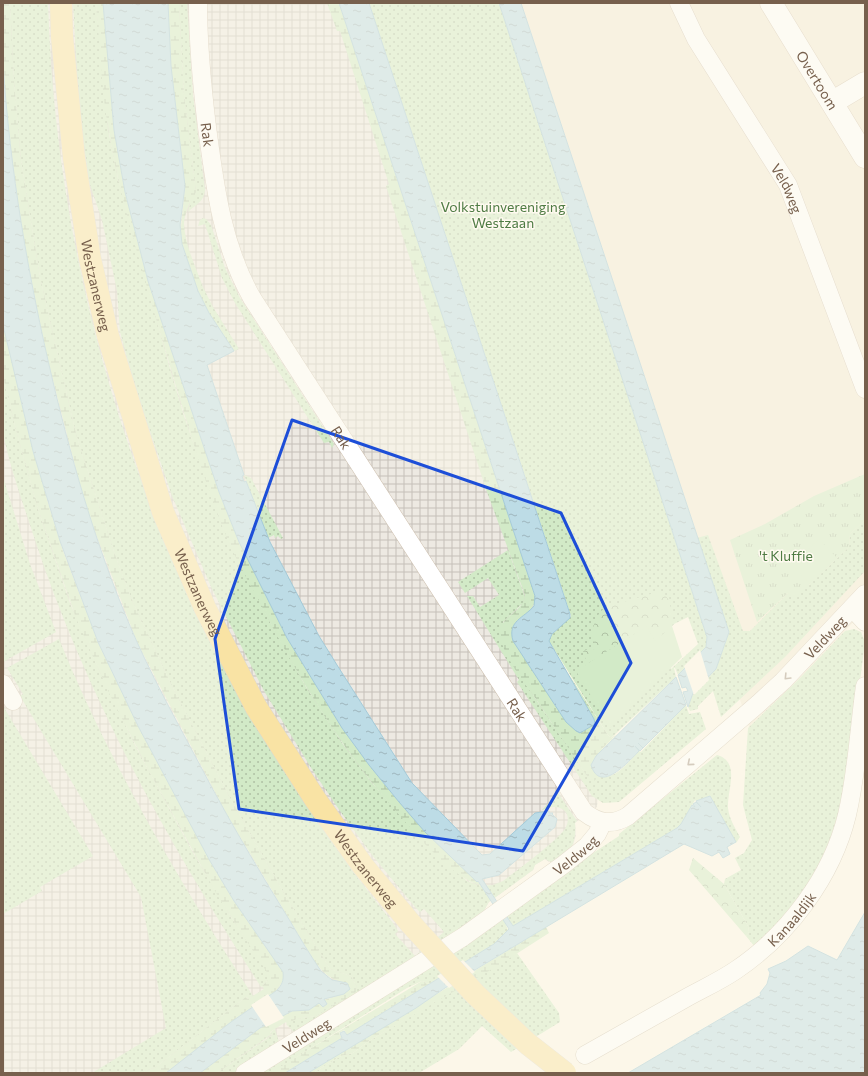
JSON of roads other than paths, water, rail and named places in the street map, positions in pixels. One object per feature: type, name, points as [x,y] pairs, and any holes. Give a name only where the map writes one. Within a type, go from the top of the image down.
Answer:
[{"type":"main road","name":"Westzanerweg","points":[[61,3],[62,37],[74,158],[90,259],[108,336],[163,512],[205,608],[256,707],[315,799],[363,866],[411,924],[474,994],[528,1044],[564,1073]]},
{"type":"street","name":"Rak","points":[[198,3],[201,66],[213,171],[224,234],[238,273],[252,298],[579,806],[591,817],[603,822]]},
{"type":"street","name":"Veldweg","points":[[679,3],[696,39],[788,185],[865,389]]},
{"type":"street","name":"Overtoom","points":[[771,3],[794,44],[833,102],[865,156]]},
{"type":"street","points":[[833,102],[865,83]]},
{"type":"street","name":"Veldweg","points":[[246,1073],[463,937],[563,865],[586,846],[597,834],[603,822],[614,822],[628,816],[725,734],[783,681],[865,594]]},
{"type":"street","points":[[852,608],[865,622]]},
{"type":"street","points":[[3,684],[13,700]]},
{"type":"street","name":"Kanaaldijk","points":[[585,1055],[736,970],[772,941],[799,910],[814,890],[827,866],[847,816],[854,776],[865,686]]},
{"type":"water","points":[[103,3],[168,3],[171,66],[185,186],[180,225],[182,244],[198,291],[209,313],[234,351],[207,365],[244,475],[242,476],[244,482],[246,481],[270,542],[319,636],[412,783],[482,855],[490,854],[535,813],[549,811],[549,813],[553,813],[552,814],[557,819],[555,827],[499,875],[482,879],[513,926],[677,828],[692,805],[695,807],[693,804],[696,802],[701,807],[696,801],[710,796],[736,842],[727,847],[730,854],[723,858],[719,852],[712,856],[684,844],[445,988],[416,1008],[308,1073],[285,1073],[342,1038],[340,1033],[344,1031],[347,1035],[494,944],[509,929],[478,881],[477,882],[425,832],[369,765],[342,728],[287,638],[239,542],[219,492],[148,281],[125,192],[114,130]]},
{"type":"water","points":[[339,3],[369,3],[570,614],[570,618],[552,634],[549,641],[594,719],[595,724],[580,733],[566,722],[513,641],[512,629],[514,624],[534,606],[535,596]]},
{"type":"water","points":[[499,3],[521,3],[729,632],[716,669],[693,693],[688,707],[683,692],[688,691],[686,687],[682,688],[678,675],[706,647],[707,637]]},
{"type":"water","points":[[3,63],[15,183],[28,263],[44,342],[79,481],[111,579],[137,642],[154,678],[249,854],[321,971],[332,980],[347,983],[350,989],[344,994],[324,999],[327,1004],[323,1007],[319,1003],[309,1010],[292,1011],[260,1028],[200,1073],[166,1073],[231,1022],[276,991],[282,983],[283,972],[234,901],[210,861],[138,726],[98,642],[60,541],[33,451],[3,325]]},
{"type":"water","points":[[676,677],[686,705],[640,751],[635,746],[639,751],[622,768],[608,776],[601,777],[595,773],[591,765],[596,756]]},
{"type":"water","points":[[865,912],[865,1073],[628,1073],[761,995],[760,993],[767,984],[770,973],[768,969],[786,961],[808,946],[837,960]]},
{"type":"park label","name":"Volkstuinvereniging Westzaan","points":[[503,214]]},
{"type":"park label","name":"'t Kluffie","points":[[786,555]]}]
